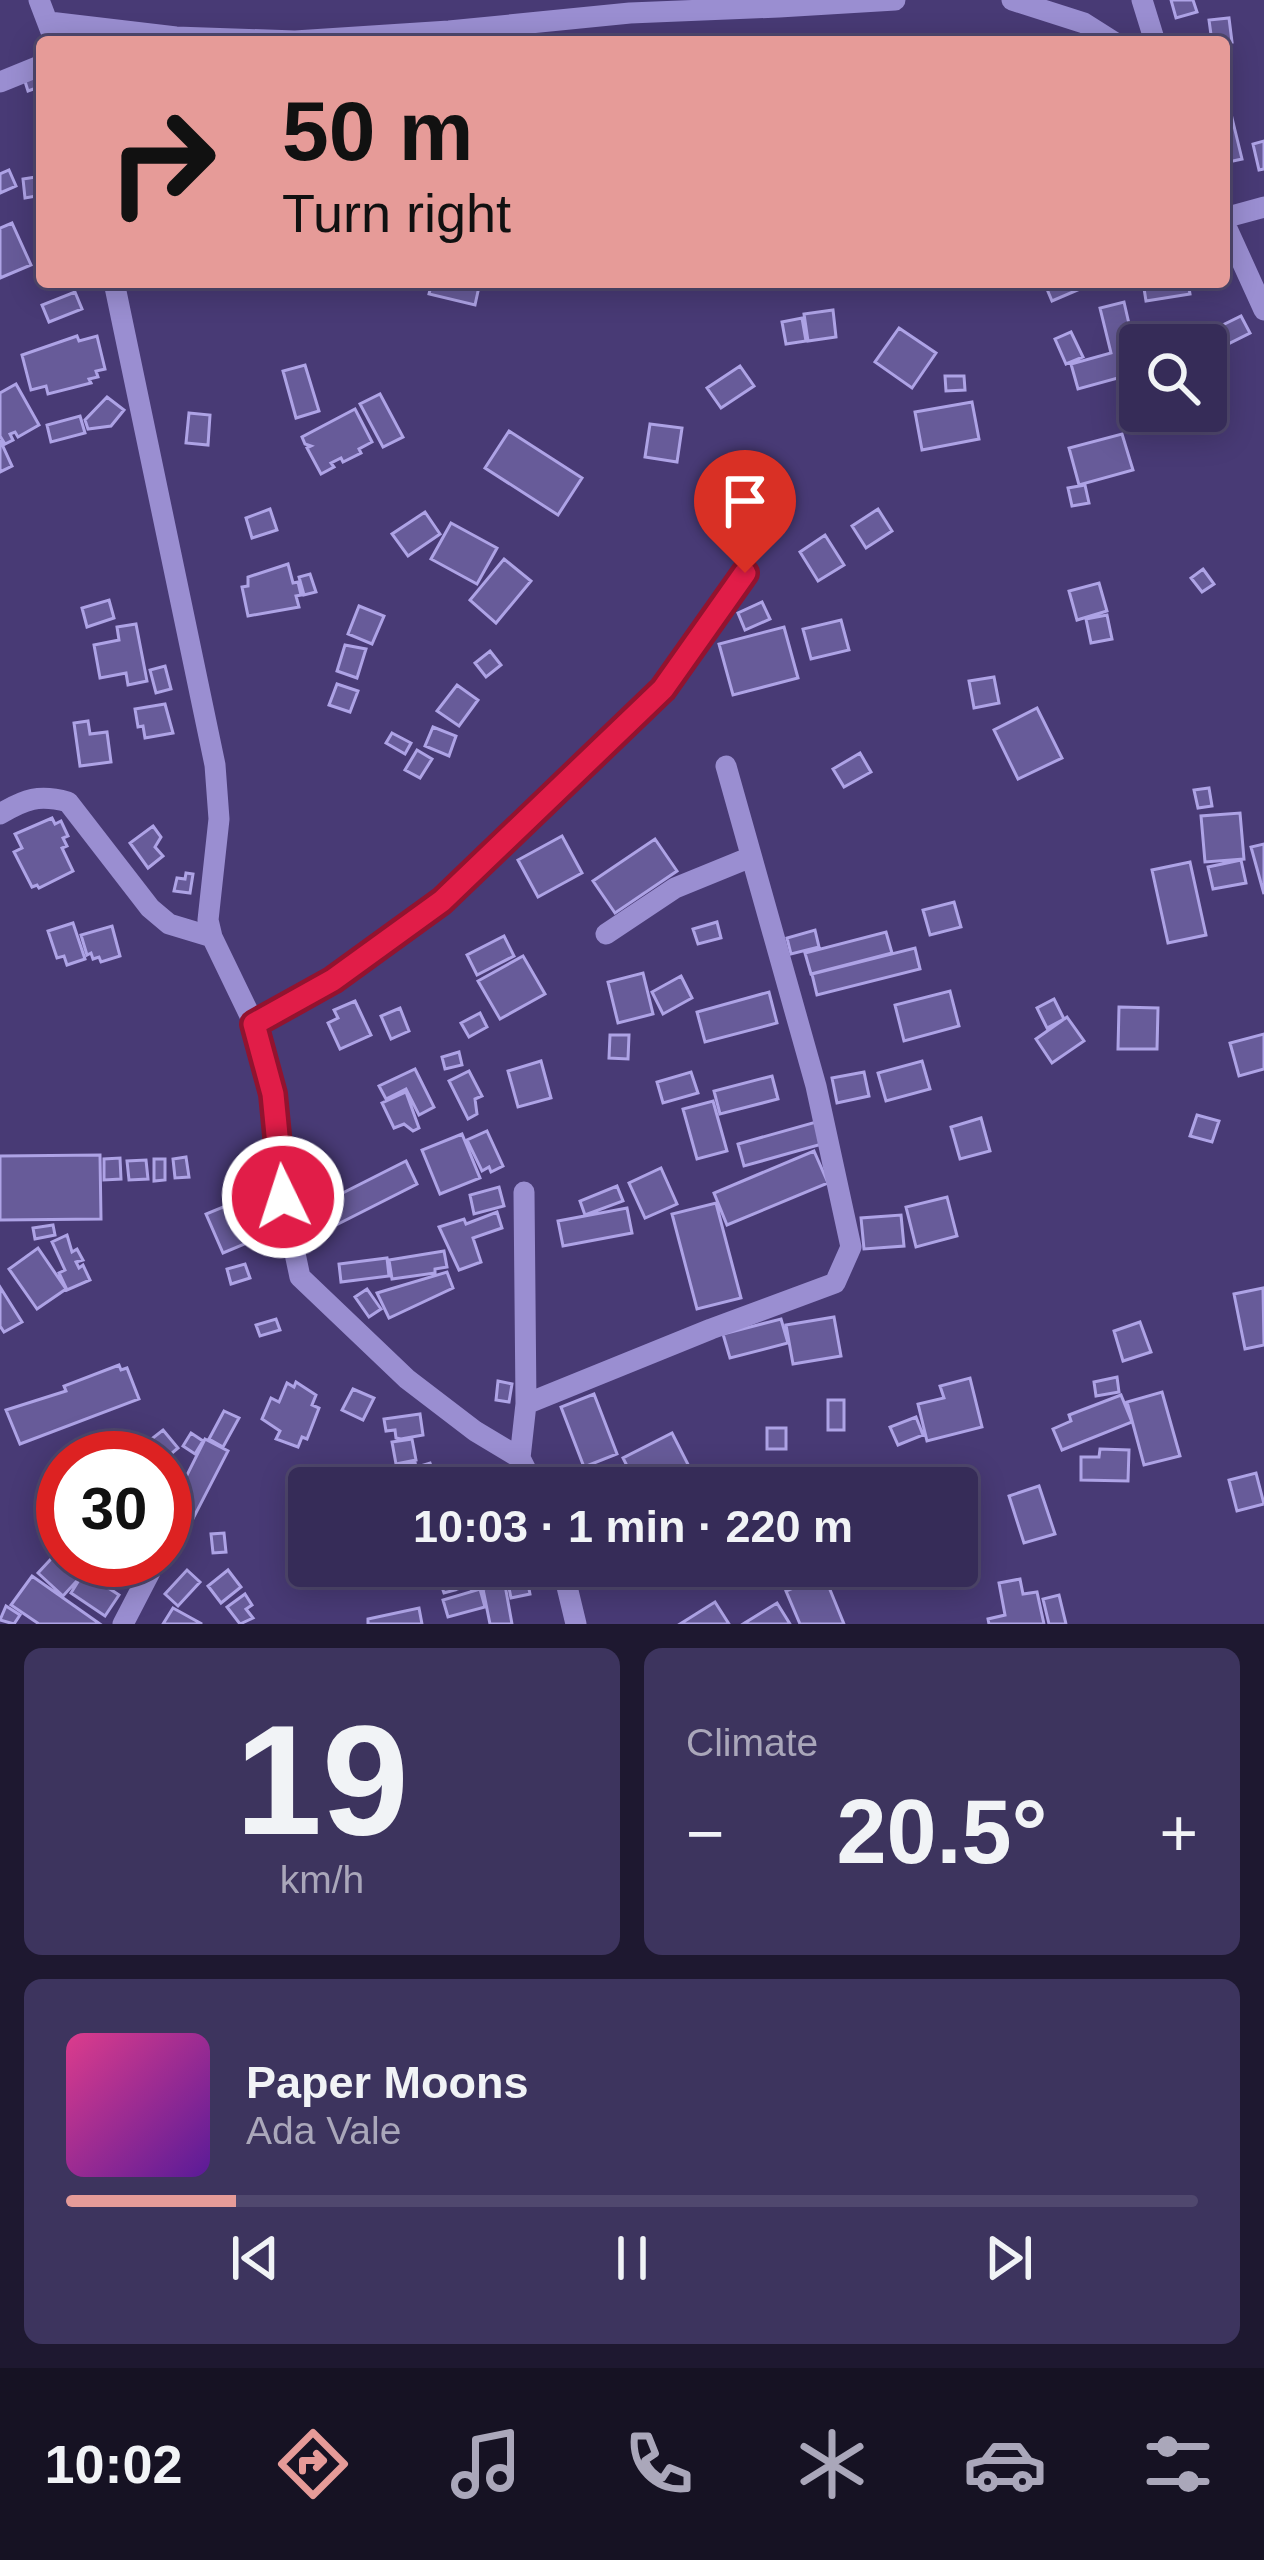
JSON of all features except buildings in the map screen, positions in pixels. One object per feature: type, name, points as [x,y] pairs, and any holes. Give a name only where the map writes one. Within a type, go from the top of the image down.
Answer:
[{"type":"street","points":[[39,0],[52,32],[151,36]]},
{"type":"street","points":[[372,36],[630,13],[895,0]]},
{"type":"street","points":[[1012,0],[1084,22],[1105,36]]},
{"type":"street","points":[[1142,0],[1153,36]]},
{"type":"street","points":[[0,82],[36,67]]},
{"type":"street","points":[[1230,218],[1264,208]]},
{"type":"street","points":[[1230,234],[1264,310]]},
{"type":"street","points":[[115,288],[215,765],[220,819],[207,904],[212,937],[245,997],[273,1094],[283,1197],[300,1277],[407,1379],[475,1431],[520,1458],[525,1467]]},
{"type":"street","points":[[254,1024],[333,980],[442,901],[663,689],[745,573]]},
{"type":"street","points":[[526,1405],[835,1283],[846,1266],[851,1247],[816,1086],[726,766]]},
{"type":"street","points":[[0,814],[28,797],[68,802],[133,892],[150,908],[169,924],[212,937]]},
{"type":"street","points":[[606,934],[675,888],[751,857]]},
{"type":"street","points":[[520,1458],[526,1405],[524,1192]]},
{"type":"street","points":[[123,1624],[142,1587]]},
{"type":"street","points":[[567,1587],[576,1624]]},
{"type":"route","points":[[283,1197],[273,1094],[254,1024],[333,980],[442,901],[663,689],[745,573]]}]
